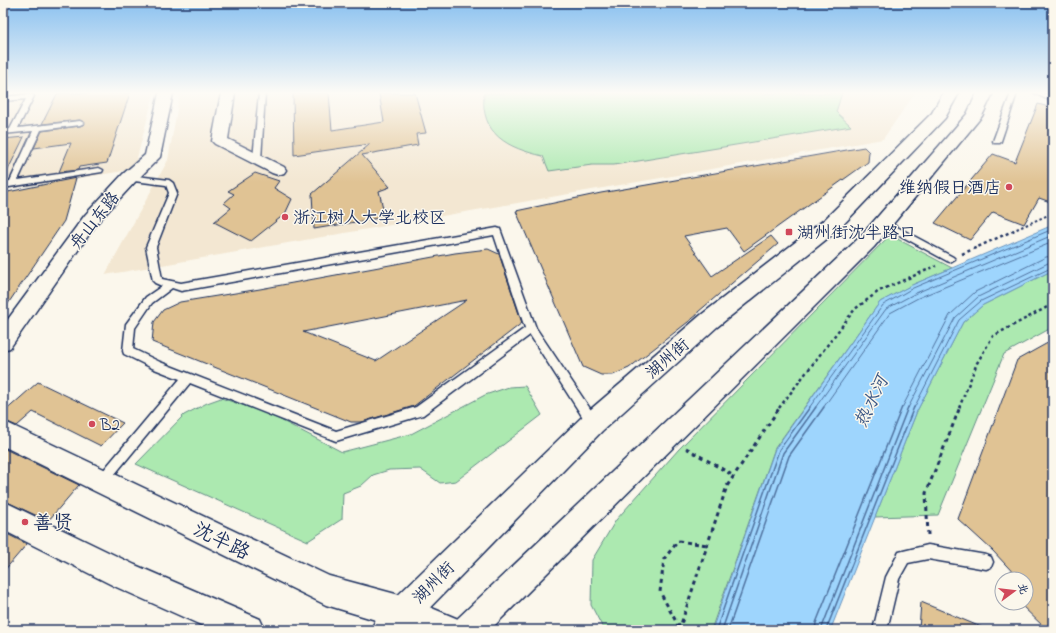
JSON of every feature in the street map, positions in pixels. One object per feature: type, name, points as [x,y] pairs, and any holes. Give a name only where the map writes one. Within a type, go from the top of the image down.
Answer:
[{"type":"main road","name":"湖州街","points":[[395,621],[593,423],[709,321],[831,225],[932,123]]},
{"type":"main road","points":[[468,630],[867,242],[968,123]]},
{"type":"main road","name":"沈半路","points":[[3,433],[101,482],[326,590],[395,621],[447,630]]},
{"type":"main road","points":[[3,515],[55,542],[186,604],[249,630]]},
{"type":"street","name":"舟山东路","points":[[3,342],[91,219],[129,178],[152,157],[160,123]]},
{"type":"street","points":[[223,123],[220,141],[278,170]]},
{"type":"lane","points":[[13,131],[17,123]]},
{"type":"lane","points":[[3,132],[80,123]]},
{"type":"lane","points":[[257,160],[260,123]]},
{"type":"lane","points":[[997,141],[1004,123]]},
{"type":"lane","points":[[13,183],[38,128]]},
{"type":"lane","points":[[3,185],[99,170]]},
{"type":"lane","points":[[129,178],[169,183],[173,193],[151,247],[158,282],[181,287],[497,231],[531,330],[593,423]]},
{"type":"lane","points":[[884,223],[950,259]]},
{"type":"lane","points":[[170,284],[149,300],[130,327],[128,352],[156,365],[336,436],[419,412],[531,330]]},
{"type":"lane","points":[[101,482],[189,377]]},
{"type":"lane","points":[[880,630],[892,577],[904,557],[928,552],[986,562]]},
{"type":"path","points":[[679,629],[727,486],[770,419],[855,309],[879,291],[1053,213]]},
{"type":"path","points":[[928,552],[926,493],[977,363],[993,336],[1053,304]]},
{"type":"path","points":[[667,436],[734,476]]},
{"type":"path","points":[[679,629],[660,592],[664,559],[678,541],[707,545]]},
{"type":"shaded area","points":[[3,123],[146,123],[136,162],[130,170],[3,190]]},
{"type":"shaded area","name":"浙江树人大学北校区","points":[[175,123],[894,123],[883,139],[105,275],[168,160]]},
{"type":"green space","points":[[489,123],[847,123],[851,126],[614,165],[592,165],[549,171],[543,156],[518,149],[508,144],[492,129]]},
{"type":"green space","points":[[890,235],[952,268],[912,285],[880,302],[775,448],[711,630],[604,630],[591,605],[592,560],[616,520],[679,449]]},
{"type":"green space","points":[[1053,270],[1053,327],[1004,354],[938,515],[875,517],[917,411],[963,322],[983,305]]},
{"type":"green space","points":[[525,386],[542,415],[456,481],[440,483],[420,469],[389,470],[373,475],[361,486],[343,493],[342,519],[308,541],[136,464],[184,415],[207,403],[221,398],[269,414],[342,452],[411,434],[485,395],[509,387]]},
{"type":"water","name":"热水河","points":[[1053,225],[1053,270],[983,305],[963,322],[917,411],[832,626],[829,630],[712,630],[775,449],[880,302],[912,285]]},
{"type":"building","points":[[83,123],[120,123],[107,163],[79,167],[78,170],[59,172],[71,143],[34,148],[42,131],[85,124]]},
{"type":"building","points":[[293,123],[331,123],[332,130],[380,123],[423,123],[426,133],[416,134],[418,145],[362,155],[390,187],[379,191],[385,217],[314,229],[312,194],[370,144],[294,155]]},
{"type":"building","name":"维纳假日酒店","points":[[1031,123],[1053,123],[1053,203],[1039,198],[1024,224],[993,212],[970,240],[935,223],[993,154],[1015,162]]},
{"type":"building","points":[[24,137],[3,180],[3,139]]},
{"type":"building","points":[[864,147],[869,152],[868,162],[744,251],[727,228],[684,236],[712,276],[771,236],[778,244],[698,312],[697,315],[629,368],[613,375],[601,375],[583,367],[516,211],[601,193]]},
{"type":"building","points":[[255,173],[279,181],[274,188],[292,199],[285,214],[251,241],[214,222],[231,208],[224,203],[234,194],[228,191]]},
{"type":"building","points":[[76,178],[64,221],[3,311],[3,193]]},
{"type":"building","points":[[488,249],[499,254],[522,323],[414,406],[362,422],[351,422],[152,342],[154,322],[163,310],[180,302],[260,289],[455,253]],"holes":[[[467,300],[376,361],[303,332]]]},
{"type":"building","points":[[1053,340],[1053,630],[1047,630],[1027,611],[1034,611],[1034,571],[1012,571],[993,551],[958,519],[1017,360]]},
{"type":"building","points":[[38,382],[123,423],[101,446],[33,412],[17,426],[3,420],[3,413]]},
{"type":"building","points":[[3,448],[79,485],[48,521],[3,500]]},
{"type":"building","points":[[3,532],[27,544],[3,572]]},
{"type":"building","points":[[921,602],[988,630],[919,630]]},
{"type":"place","name":"维纳假日酒店","points":[[1009,187]]},
{"type":"place","name":"浙江树人大学北校区","points":[[285,217]]},
{"type":"place","name":"湖州街沈半路口","points":[[789,232]]},
{"type":"place","name":"B2","points":[[92,424]]},
{"type":"place","name":"善贤","points":[[25,522]]}]
